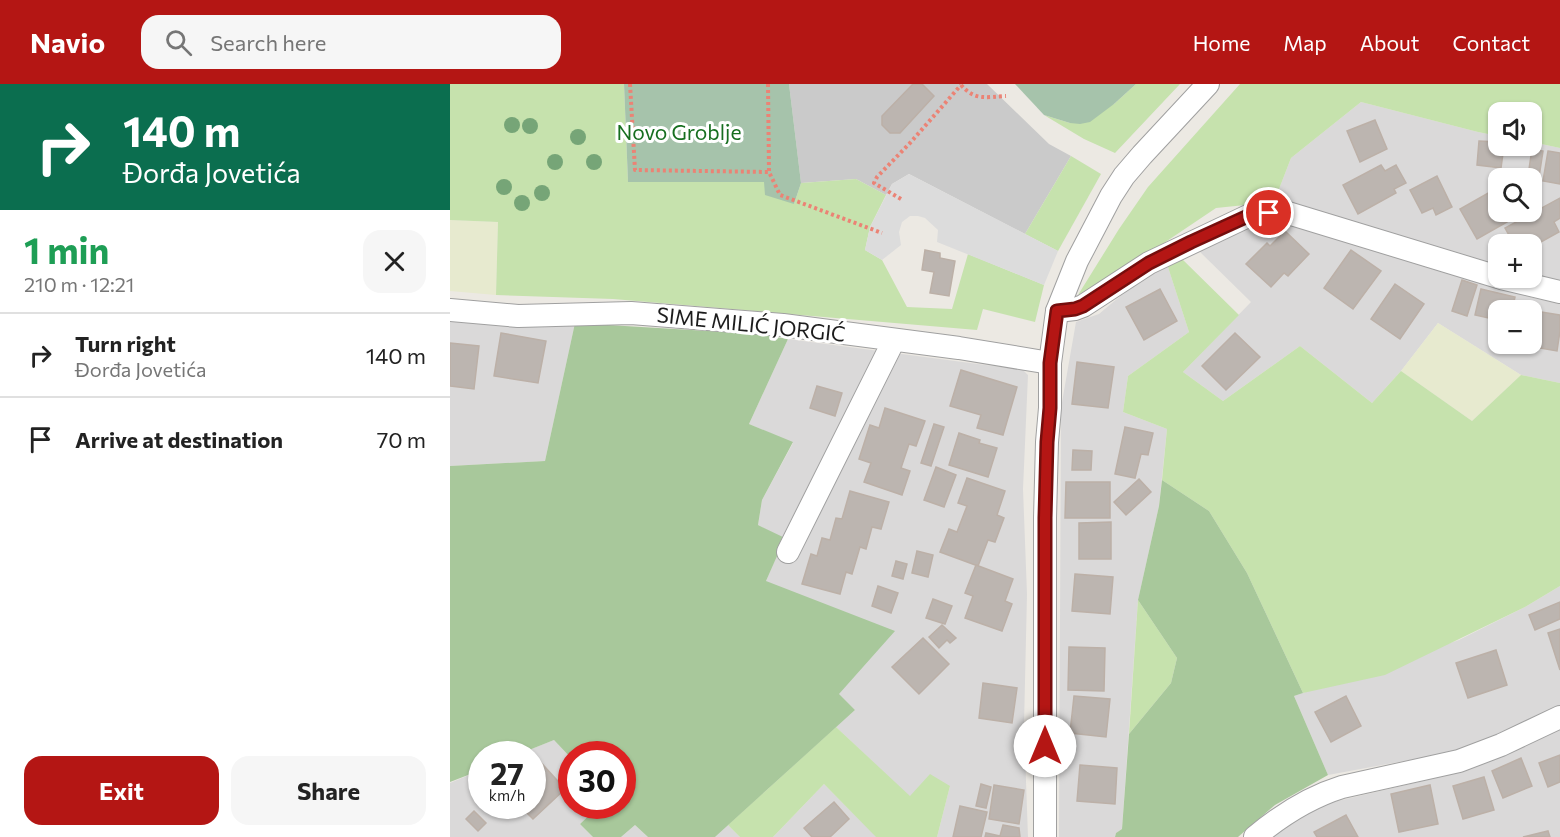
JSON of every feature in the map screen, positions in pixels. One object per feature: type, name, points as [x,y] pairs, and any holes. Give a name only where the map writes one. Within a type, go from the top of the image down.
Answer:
[{"type":"street","points":[[1045,837],[1045,518],[1050,363],[1057,311],[1077,261],[1124,176],[1208,84]]},
{"type":"street","points":[[1057,311],[1083,306],[1149,263],[1191,242],[1248,216],[1269,213],[1288,213],[1488,273]]},
{"type":"street","points":[[1542,288],[1560,292]]},
{"type":"street","name":"SIME MILIĆ JORGIĆ","points":[[450,310],[518,316],[631,313],[783,325],[960,348],[1050,363]]},
{"type":"street","points":[[788,552],[894,340]]},
{"type":"street","points":[[1255,837],[1325,793],[1342,787],[1459,761],[1501,745],[1560,717]]},
{"type":"path","points":[[630,84],[635,170],[770,172]]},
{"type":"path","points":[[768,84],[770,172],[780,195],[882,233]]},
{"type":"path","points":[[901,199],[874,183],[877,177],[960,85],[968,94],[978,98],[1006,96]]},
{"type":"shaded area","points":[[789,84],[987,84],[1049,144],[1071,156],[1025,234],[909,174],[892,184],[886,195],[856,179],[801,183]]},
{"type":"shaded area","points":[[1361,102],[1488,134],[1488,156],[1542,156],[1542,144],[1560,148],[1560,282],[1542,278],[1542,234],[1488,234],[1488,264],[1274,202],[1291,158]]},
{"type":"shaded area","points":[[909,174],[1058,251],[1044,285],[937,242],[938,230],[925,218],[918,216],[910,216],[902,222],[899,232],[901,245],[882,260],[865,250],[870,227],[892,184]]},
{"type":"shaded area","points":[[1285,223],[1488,284],[1488,288],[1501,288],[1560,304],[1560,383],[1521,375],[1438,323],[1401,371],[1372,403],[1300,346],[1223,401],[1183,372],[1251,302],[1199,251],[1259,224]]},
{"type":"shaded area","points":[[1167,264],[1189,332],[1128,376],[1123,412],[1167,429],[1159,506],[1138,600],[1122,829],[1116,833],[1115,837],[1059,837],[1061,408],[1076,322],[1099,314],[1136,283]]},
{"type":"shaded area","points":[[450,318],[575,323],[545,461],[450,466]]},
{"type":"shaded area","points":[[788,339],[1023,370],[1028,375],[1023,489],[1027,594],[1024,725],[1028,837],[937,837],[950,786],[910,797],[836,727],[855,710],[838,694],[766,581],[784,539],[758,525],[762,500],[793,443],[749,424]]},
{"type":"shaded area","points":[[1560,586],[1560,707],[1458,751],[1328,775],[1294,696],[1459,640],[1525,607]]},
{"type":"shaded area","points":[[1560,727],[1560,837],[1271,837],[1293,820],[1325,804],[1444,776]]},
{"type":"shaded area","points":[[554,740],[558,744],[558,819],[585,819],[580,824],[593,837],[450,837],[450,783],[468,775],[468,819],[546,819],[546,743]]},
{"type":"shaded area","points":[[824,784],[877,837],[773,837]]},
{"type":"shaded area","points":[[635,825],[648,837],[621,837]]},
{"type":"shaded area","points":[[728,825],[740,837],[715,837]]},
{"type":"green space","points":[[450,84],[624,84],[628,182],[765,182],[794,204],[801,183],[856,179],[886,195],[870,227],[865,250],[882,260],[907,307],[952,309],[968,254],[1044,285],[1035,322],[983,309],[977,330],[613,299],[496,295],[498,222],[450,220]]},
{"type":"green space","name":"Novo Groblje","points":[[624,84],[789,84],[801,183],[794,204],[765,195],[764,182],[628,182]]},
{"type":"green space","points":[[1015,84],[1136,84],[1090,122],[1080,124],[1044,115]]},
{"type":"green space","points":[[1136,84],[1180,84],[1115,153],[1084,139],[1044,115],[1070,123],[1114,104]]},
{"type":"green space","points":[[1240,84],[1560,84],[1560,148],[1542,144],[1542,102],[1488,102],[1488,134],[1361,102],[1291,158],[1274,202],[1216,208],[1158,247],[1078,295],[1148,187]]},
{"type":"green space","points":[[1071,156],[1101,174],[1058,251],[1025,234]]},
{"type":"green space","points":[[450,220],[498,222],[496,295],[450,291]]},
{"type":"green space","points":[[1181,258],[1239,315],[1183,372],[1223,401],[1300,346],[1372,403],[1401,371],[1472,421],[1521,375],[1560,383],[1560,586],[1525,607],[1385,675],[1303,693],[1247,573],[1209,511],[1162,480],[1167,429],[1123,412],[1128,376],[1189,332],[1167,264]]},
{"type":"green space","points":[[575,323],[758,334],[788,339],[749,424],[793,442],[762,500],[758,525],[785,538],[766,581],[895,631],[839,694],[855,710],[715,837],[648,837],[635,825],[621,837],[593,837],[580,824],[585,819],[636,819],[636,741],[558,741],[558,744],[554,740],[546,743],[546,741],[468,741],[468,775],[450,782],[450,466],[545,461]]},
{"type":"green space","points":[[1438,323],[1521,375],[1472,421],[1401,371]]},
{"type":"green space","points":[[1162,480],[1209,511],[1247,573],[1303,693],[1294,696],[1328,775],[1275,805],[1238,837],[1115,837],[1116,833],[1122,829],[1129,734],[1171,683],[1177,658],[1138,600],[1159,506]]},
{"type":"green space","points":[[1138,600],[1177,658],[1171,683],[1129,734]]},
{"type":"green space","points":[[836,727],[910,796],[930,774],[950,786],[937,837],[876,837],[824,784],[773,837],[740,837],[728,825]]},
{"type":"building","points":[[913,84],[922,84],[934,96],[900,133],[890,133],[882,125],[882,116]]},
{"type":"building","points":[[1375,120],[1387,149],[1360,162],[1347,131]]},
{"type":"building","points":[[1479,141],[1488,141],[1488,156],[1503,156],[1501,168],[1477,165]]},
{"type":"building","points":[[1543,151],[1540,168],[1529,168],[1531,156],[1542,156]]},
{"type":"building","points":[[1548,151],[1560,153],[1560,184],[1543,181]]},
{"type":"building","points":[[1381,165],[1385,171],[1396,165],[1406,183],[1394,189],[1396,193],[1358,214],[1343,185]]},
{"type":"building","points":[[1437,176],[1452,207],[1436,215],[1433,208],[1422,213],[1410,190]]},
{"type":"building","points":[[1488,193],[1488,222],[1507,222],[1477,239],[1460,209]]},
{"type":"building","points":[[1560,198],[1560,218],[1554,222],[1559,232],[1542,241],[1542,234],[1508,234],[1505,228],[1516,222],[1542,222],[1542,208]]},
{"type":"building","points":[[1285,231],[1309,254],[1288,276],[1284,273],[1271,287],[1246,264],[1267,243],[1270,246]]},
{"type":"building","points":[[925,250],[940,253],[940,258],[955,261],[949,296],[930,293],[934,272],[922,270]]},
{"type":"building","points":[[1351,250],[1381,271],[1353,309],[1324,288]]},
{"type":"building","points":[[1462,280],[1477,285],[1467,316],[1452,311]]},
{"type":"building","points":[[1395,284],[1424,304],[1400,339],[1371,319]]},
{"type":"building","points":[[1160,289],[1177,321],[1144,340],[1126,307]]},
{"type":"building","points":[[1481,289],[1515,297],[1514,300],[1488,300],[1488,318],[1475,315]]},
{"type":"building","points":[[1542,312],[1560,315],[1557,351],[1542,348]]},
{"type":"building","points":[[501,333],[546,341],[538,383],[494,376]]},
{"type":"building","points":[[1235,333],[1260,357],[1226,390],[1202,366]]},
{"type":"building","points":[[450,343],[479,346],[474,389],[450,386]]},
{"type":"building","points":[[1077,362],[1114,367],[1108,408],[1072,404]]},
{"type":"building","points":[[961,370],[1017,387],[1003,435],[977,428],[981,415],[950,406]]},
{"type":"building","points":[[817,386],[842,393],[835,416],[810,408]]},
{"type":"building","points":[[885,408],[925,421],[916,446],[909,444],[901,468],[910,471],[902,495],[864,482],[871,463],[859,459],[870,425],[879,428]]},
{"type":"building","points":[[934,424],[944,427],[931,466],[921,463]]},
{"type":"building","points":[[1125,427],[1153,433],[1148,455],[1141,454],[1135,478],[1115,474]]},
{"type":"building","points":[[959,433],[980,440],[979,443],[997,448],[988,477],[949,465]]},
{"type":"building","points":[[1073,450],[1092,451],[1091,470],[1072,470]]},
{"type":"building","points":[[936,467],[956,475],[944,507],[924,500]]},
{"type":"building","points":[[967,478],[1005,491],[997,515],[1004,518],[995,542],[988,540],[978,566],[940,552],[949,529],[957,532],[967,506],[958,503]]},
{"type":"building","points":[[1139,479],[1151,492],[1126,515],[1114,502]]},
{"type":"building","points":[[1066,482],[1110,482],[1110,518],[1065,518]]},
{"type":"building","points":[[850,491],[889,502],[881,529],[872,527],[866,549],[860,547],[852,574],[846,572],[840,594],[802,584],[811,554],[817,556],[822,538],[830,540],[836,518],[842,519]]},
{"type":"building","points":[[1111,522],[1111,559],[1079,559],[1079,523]]},
{"type":"building","points":[[917,551],[933,555],[928,577],[912,573]]},
{"type":"building","points":[[896,561],[907,564],[903,579],[892,576]]},
{"type":"building","points":[[976,565],[1013,579],[1005,601],[1012,604],[1002,631],[965,618],[973,596],[965,593]]},
{"type":"building","points":[[1075,574],[1113,577],[1110,614],[1072,611]]},
{"type":"building","points":[[878,586],[898,593],[891,613],[872,606]]},
{"type":"building","points":[[933,599],[952,606],[945,624],[926,618]]},
{"type":"building","points":[[1560,602],[1560,619],[1535,630],[1529,615]]},
{"type":"building","points":[[942,625],[956,638],[950,643],[947,640],[939,648],[929,637]]},
{"type":"building","points":[[1560,629],[1560,670],[1548,633]]},
{"type":"building","points":[[923,638],[949,664],[919,694],[892,667]]},
{"type":"building","points":[[1069,647],[1105,648],[1104,691],[1068,690]]},
{"type":"building","points":[[1496,650],[1507,685],[1468,698],[1456,663]]},
{"type":"building","points":[[983,683],[1017,688],[1012,723],[979,718]]},
{"type":"building","points":[[1074,696],[1110,699],[1106,737],[1070,733]]},
{"type":"building","points":[[1346,696],[1361,726],[1331,742],[1315,712]]},
{"type":"building","points":[[1560,755],[1560,782],[1548,787],[1539,763]]},
{"type":"building","points":[[1521,758],[1532,786],[1503,798],[1492,771]]},
{"type":"building","points":[[1080,765],[1117,768],[1115,804],[1077,801]]},
{"type":"building","points":[[546,768],[558,781],[558,796],[546,807]]},
{"type":"building","points":[[1484,777],[1494,810],[1463,819],[1453,786]]},
{"type":"building","points":[[981,784],[991,787],[986,808],[976,806]]},
{"type":"building","points":[[994,785],[1024,790],[1019,824],[989,819]]},
{"type":"building","points":[[1430,785],[1438,824],[1399,832],[1391,794]]},
{"type":"building","points":[[834,802],[849,819],[830,837],[812,837],[804,828]]},
{"type":"building","points":[[960,806],[987,812],[981,837],[953,837]]},
{"type":"building","points":[[1346,815],[1358,837],[1317,837],[1314,832]]},
{"type":"building","points":[[468,817],[468,819],[482,819],[486,823],[478,831],[466,819]]},
{"type":"building","points":[[1003,825],[1019,828],[1020,837],[985,837],[986,833],[1000,836]]},
{"type":"building","points":[[1548,831],[1550,837],[1523,837]]},
{"type":"route","points":[[1045,746],[1047,442],[1050,363],[1057,311],[1083,306],[1149,263],[1191,242],[1248,216],[1269,213]]}]
